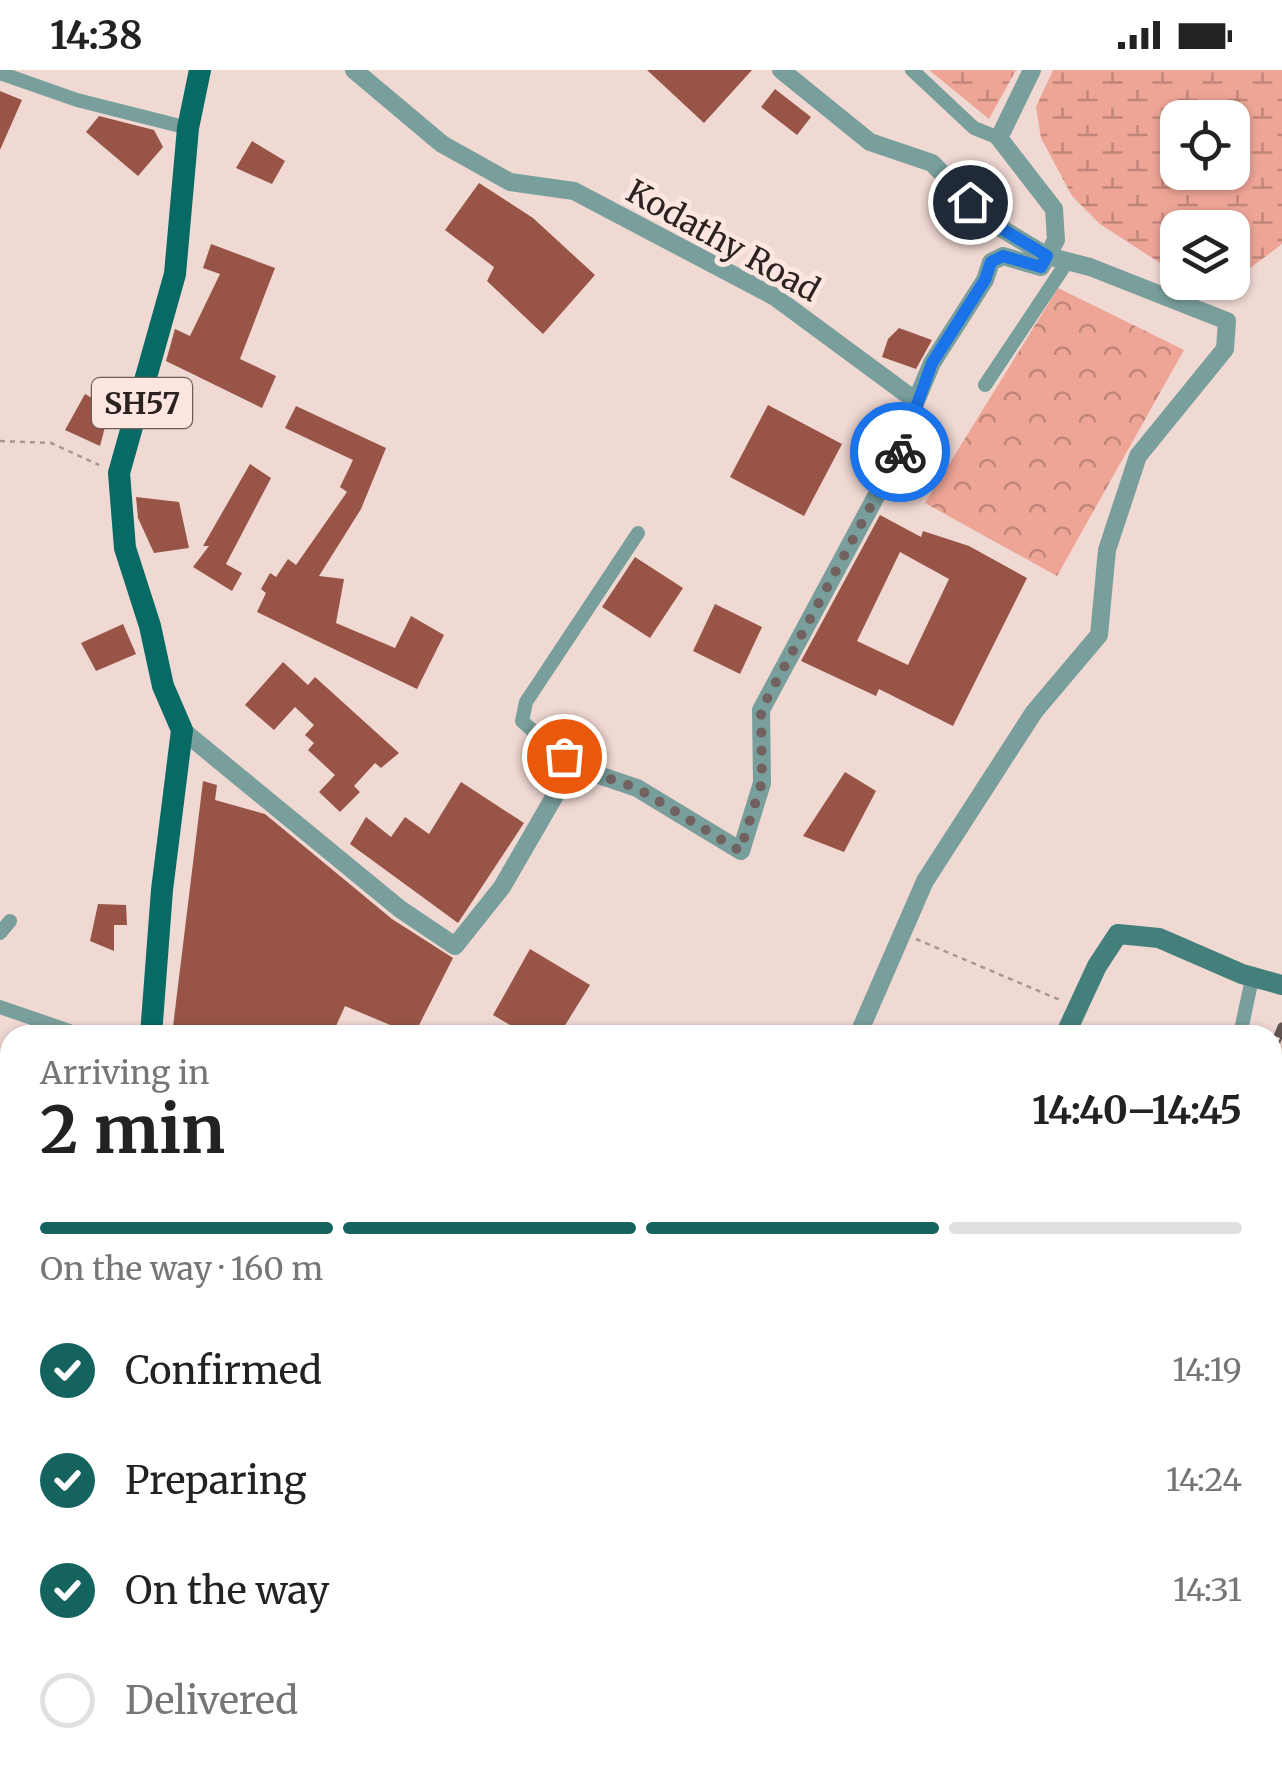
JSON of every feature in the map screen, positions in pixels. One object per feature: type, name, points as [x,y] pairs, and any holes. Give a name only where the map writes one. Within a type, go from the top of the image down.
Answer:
[{"type":"main road","name":"SH57","points":[[182,730],[163,686],[150,626],[125,548],[119,474],[175,274],[188,128],[200,70]]},
{"type":"main road","points":[[152,1025],[162,890],[182,730]]},
{"type":"main road","points":[[1069,1025],[1118,934],[1159,938],[1242,974],[1282,985]]},
{"type":"street","name":"Kodathy Road","points":[[354,70],[442,144],[510,182],[574,192],[775,298],[916,401]]},
{"type":"street","points":[[781,70],[870,142],[932,163],[989,221],[1047,256],[1227,321],[1225,349],[1138,456],[1107,550],[1099,636],[1024,728],[925,881],[905,935],[863,1025]]},
{"type":"street","points":[[638,533],[526,702],[522,721],[572,766],[637,788],[740,851],[762,782],[761,710],[902,448],[932,363],[985,280],[991,262],[1003,256],[1041,267],[1056,240],[1054,209],[999,138],[974,128],[912,70]]},
{"type":"street","points":[[999,138],[1032,70]]},
{"type":"street","points":[[0,73],[77,100],[188,128]]},
{"type":"street","points":[[985,386],[1067,262]]},
{"type":"street","points":[[182,730],[400,909],[455,946],[502,887],[572,766]]},
{"type":"street","points":[[1242,1025],[1253,974]]},
{"type":"street","points":[[0,1006],[52,1025]]},
{"type":"path","points":[[0,441],[51,443],[119,474]]},
{"type":"path","points":[[905,935],[1048,992],[1076,1010]]},
{"type":"green space","points":[[929,70],[1016,70],[989,119]]},
{"type":"green space","points":[[1053,70],[1282,70],[1282,244],[1250,268],[1250,210],[1160,210],[1160,263],[1100,224],[1072,196],[1041,138],[1036,107]]},
{"type":"green space","points":[[1058,288],[1184,350],[1057,576],[925,503]]},
{"type":"building","points":[[647,70],[752,70],[704,123]]},
{"type":"building","points":[[775,89],[811,117],[797,135],[761,107]]},
{"type":"building","points":[[0,91],[22,100],[0,150]]},
{"type":"building","points":[[99,116],[154,130],[163,147],[138,176],[86,132]]},
{"type":"building","points":[[252,141],[285,161],[272,184],[236,168]]},
{"type":"building","points":[[479,183],[533,218],[595,275],[543,334],[487,281],[494,267],[445,230]]},
{"type":"building","points":[[211,244],[275,268],[240,359],[276,376],[262,408],[166,361],[175,329],[190,336],[220,274],[203,268]]},
{"type":"building","points":[[899,328],[932,340],[916,369],[882,357],[888,339]]},
{"type":"building","points":[[85,394],[110,408],[100,446],[65,430]]},
{"type":"building","points":[[768,405],[842,444],[804,516],[730,477]]},
{"type":"building","points":[[296,406],[386,448],[361,509],[319,576],[344,579],[336,623],[395,648],[411,616],[444,635],[417,689],[257,612],[266,593],[261,589],[270,573],[276,577],[288,559],[296,565],[347,492],[340,487],[353,460],[285,428]]},
{"type":"building","points":[[250,464],[271,478],[226,564],[242,573],[232,591],[193,567],[209,546],[203,546]]},
{"type":"building","points":[[136,497],[179,502],[189,548],[154,553],[138,518]]},
{"type":"building","points":[[880,515],[921,537],[923,531],[969,546],[1027,578],[953,726],[879,689],[876,696],[801,661]],"holes":[[[900,552],[949,579],[908,665],[857,641]]]},
{"type":"building","points":[[635,557],[683,588],[650,638],[602,607]]},
{"type":"building","points":[[715,604],[762,627],[740,674],[693,651]]},
{"type":"building","points":[[123,624],[136,654],[96,671],[81,643]]},
{"type":"building","points":[[283,662],[308,685],[315,677],[399,753],[381,768],[375,763],[354,786],[360,792],[340,812],[319,792],[335,775],[308,750],[314,743],[305,735],[314,725],[295,707],[274,730],[245,705]]},
{"type":"building","points":[[845,772],[876,791],[844,852],[803,836]]},
{"type":"building","points":[[203,781],[217,785],[215,800],[265,814],[392,919],[453,958],[419,1025],[390,1025],[345,1006],[336,1025],[173,1025]]},
{"type":"building","points":[[461,782],[524,823],[458,923],[350,844],[366,817],[391,837],[405,817],[429,834]]},
{"type":"building","points":[[98,904],[126,905],[127,925],[114,925],[114,951],[90,941]]},
{"type":"building","points":[[530,949],[590,985],[565,1025],[510,1025],[493,1015]]},
{"type":"way so far","points":[[564,756],[572,766],[637,788],[740,851],[762,782],[761,710],[900,452]]},
{"type":"route","points":[[900,452],[932,363],[985,280],[991,262],[1003,256],[1041,267],[1047,256],[989,221],[970,202]]}]
